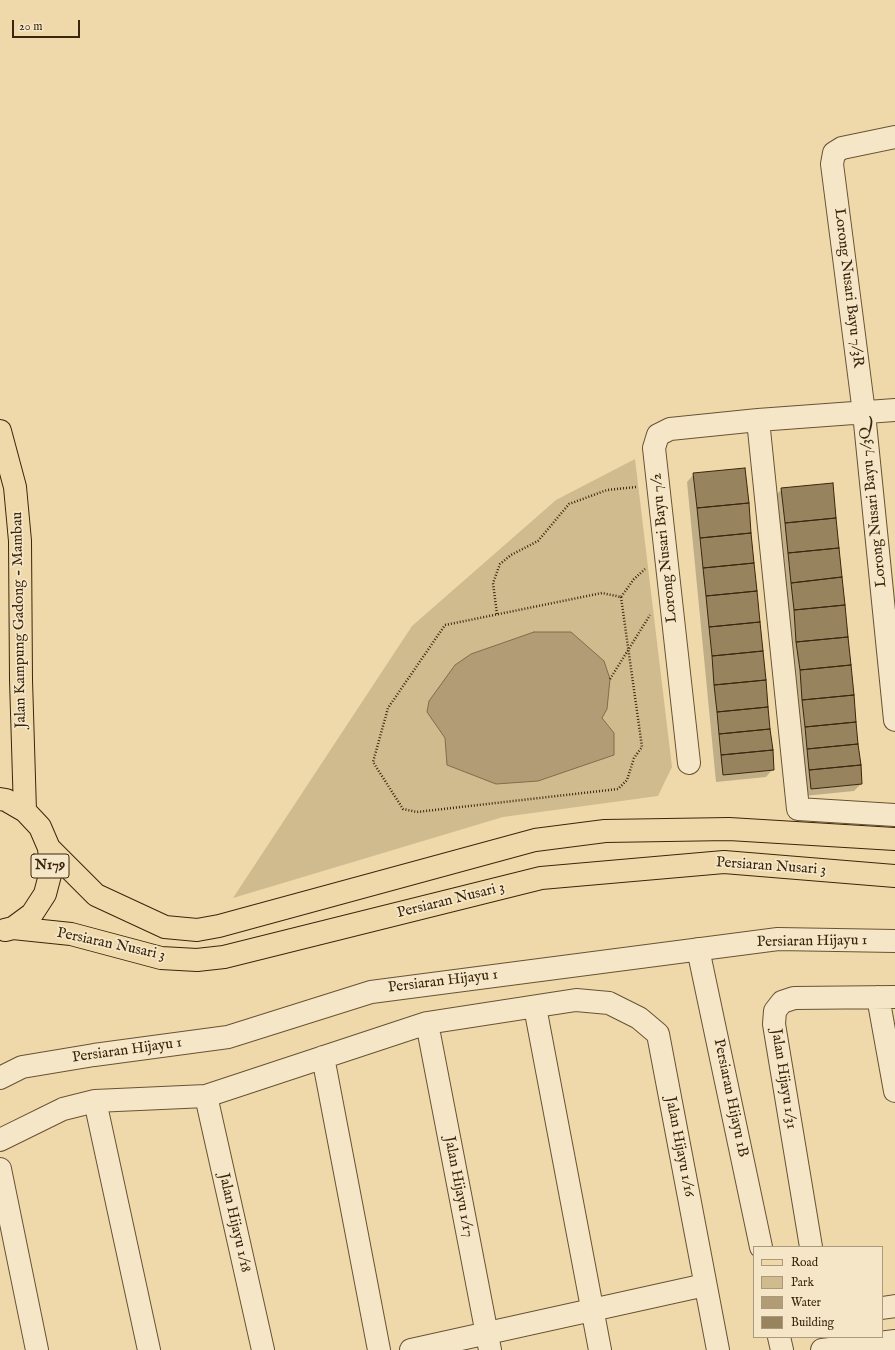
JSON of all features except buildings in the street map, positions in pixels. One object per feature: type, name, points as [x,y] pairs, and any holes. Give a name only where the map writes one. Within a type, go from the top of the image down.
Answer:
[{"type":"main road","name":"Jalan Kampung Gadong - Mambau","points":[[0,431],[15,487],[20,541],[21,680],[25,811]]},
{"type":"main road","name":"N179","points":[[0,799],[6,800],[25,811],[40,827],[49,848],[51,871],[45,894],[32,914],[6,930]]},
{"type":"main road","name":"Persiaran Nusari 3","points":[[49,848],[96,895],[165,927],[197,930],[219,926],[535,840],[581,834],[605,831],[729,829],[895,839]]},
{"type":"main road","name":"Persiaran Nusari 3","points":[[6,930],[71,934],[161,958],[197,960],[224,957],[541,878],[724,862],[895,876]]},
{"type":"street","name":"Lorong Nusari Bayu 7/3R","points":[[864,413],[832,164],[834,154],[842,148],[895,137]]},
{"type":"street","name":"Lorong Nusari Bayu 7/2","points":[[689,763],[654,448],[658,435],[670,428],[895,410]]},
{"type":"street","name":"Lorong Nusari Bayu 7/3Q","points":[[864,413],[895,720]]},
{"type":"street","points":[[758,420],[798,809],[895,815]]},
{"type":"street","name":"Persiaran Hijayu 1","points":[[0,1078],[22,1067],[94,1054],[228,1037],[371,992],[778,939],[895,941]]},
{"type":"street","name":"Persiaran Hijayu 1B","points":[[698,949],[761,1246]]},
{"type":"street","points":[[886,997],[895,1091]]},
{"type":"street","name":"Jalan Hijayu 1/31","points":[[811,1246],[774,1024],[775,1011],[782,1002],[794,998],[886,997]]},
{"type":"street","name":"Jalan Hijayu 1/16","points":[[0,1140],[63,1109],[95,1101],[206,1096],[427,1023],[576,1000],[609,1003],[639,1018],[658,1034],[718,1350]]},
{"type":"street","points":[[535,1007],[600,1350]]},
{"type":"street","name":"Jalan Hijayu 1/17","points":[[427,1023],[489,1342]]},
{"type":"street","points":[[323,1057],[380,1350]]},
{"type":"street","name":"Jalan Hijayu 1/18","points":[[206,1096],[263,1350]]},
{"type":"street","points":[[95,1101],[149,1350]]},
{"type":"street","points":[[0,1169],[37,1350]]},
{"type":"street","points":[[411,1350],[489,1342],[592,1310],[705,1285]]},
{"type":"street","points":[[883,1308],[895,1306]]},
{"type":"street","points":[[779,1338],[782,1350]]},
{"type":"street","points":[[822,1350],[895,1341]]},
{"type":"path","points":[[497,614],[493,583],[500,564],[511,554],[538,541],[569,504],[607,490],[658,485]]},
{"type":"path","points":[[622,596],[602,593],[445,625],[388,708],[373,762],[403,809],[417,812],[618,789],[627,780],[634,758],[642,748],[622,596],[634,579],[665,549]]},
{"type":"path","points":[[610,679],[669,584]]},
{"type":"green space","points":[[635,459],[672,767],[658,796],[503,817],[233,898],[412,626],[556,500]]},
{"type":"water","points":[[534,632],[571,632],[604,661],[610,679],[607,709],[602,718],[614,733],[614,755],[538,781],[496,784],[447,765],[445,738],[427,712],[429,701],[455,665],[471,654]]}]
